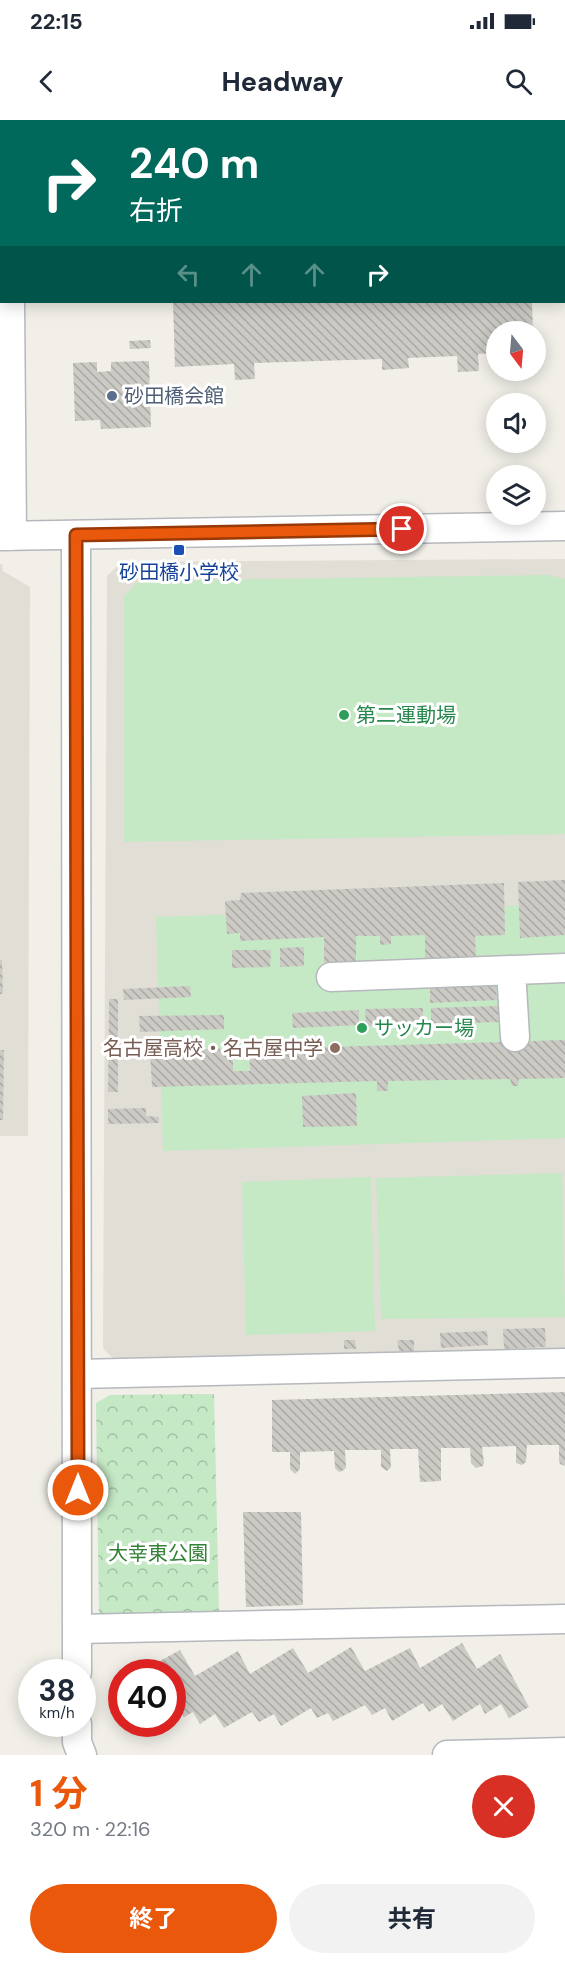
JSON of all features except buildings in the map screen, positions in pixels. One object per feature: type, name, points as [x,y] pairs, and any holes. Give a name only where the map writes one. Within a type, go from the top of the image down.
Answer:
[{"type":"street","points":[[10,303],[6,536],[565,526]]},
{"type":"street","points":[[76,535],[77,1659]]},
{"type":"street","points":[[331,977],[565,968]]},
{"type":"street","points":[[511,970],[515,1037]]},
{"type":"street","points":[[78,1374],[565,1362]]},
{"type":"street","points":[[77,1629],[565,1619]]},
{"type":"street","points":[[76,1737],[82,1755]]},
{"type":"street","points":[[447,1755],[565,1752]]},
{"type":"shaded area","name":"名古屋高校・名古屋中学","points":[[565,559],[565,1350],[115,1361],[103,1348],[107,576],[122,562]]},
{"type":"shaded area","points":[[0,564],[2,564],[3,571],[30,587],[28,1136],[0,1136]]},
{"type":"green space","name":"第二運動場","points":[[549,575],[565,579],[565,834],[124,842],[124,596],[139,581]]},
{"type":"green space","name":"サッカー場","points":[[565,904],[565,1138],[163,1151],[156,917]]},
{"type":"green space","points":[[562,1173],[565,1317],[381,1319],[376,1178]]},
{"type":"green space","points":[[371,1177],[375,1331],[246,1335],[242,1182]]},
{"type":"green space","name":"大幸東公園","points":[[214,1394],[219,1614],[99,1617],[96,1403],[110,1395]]},
{"type":"place","name":"砂田橋会館","points":[[112,396]]},
{"type":"place","name":"砂田橋小学校","points":[[179,550]]},
{"type":"place","name":"第二運動場","points":[[344,715]]},
{"type":"place","name":"サッカー場","points":[[362,1028]]},
{"type":"place","name":"名古屋高校・名古屋中学","points":[[335,1048]]},
{"type":"route","points":[[78,1490],[76,535],[402,529]]}]
